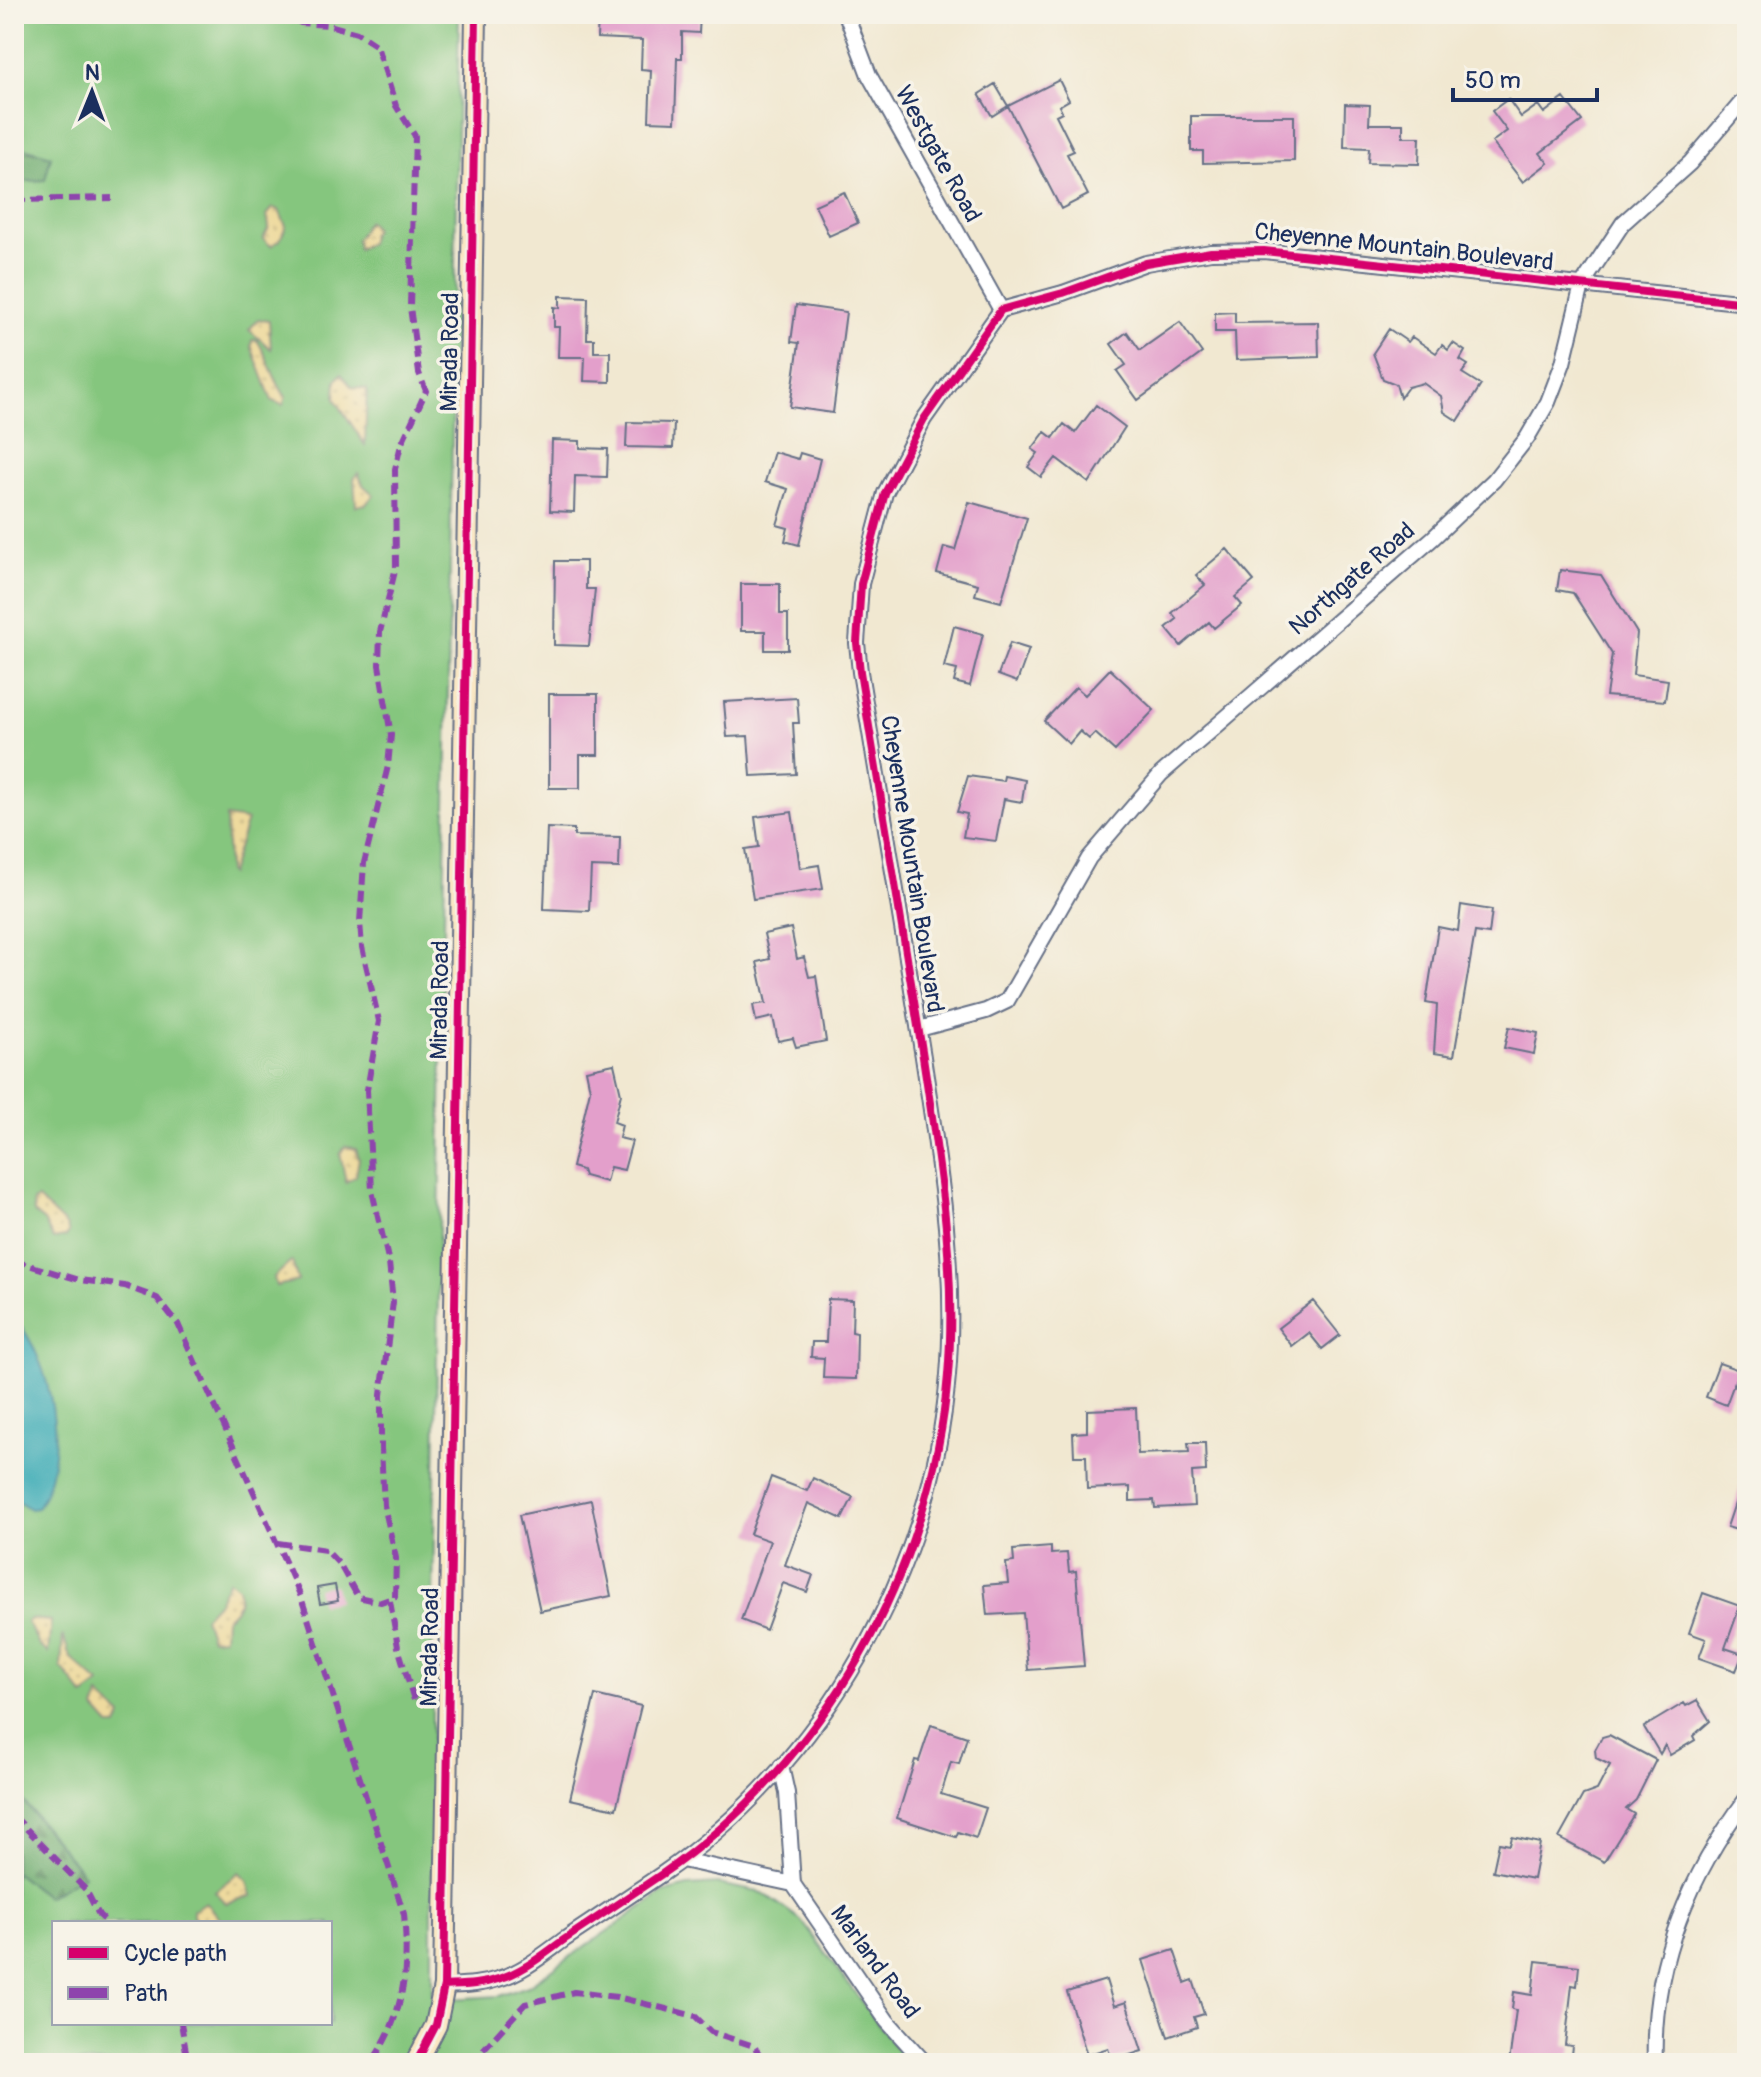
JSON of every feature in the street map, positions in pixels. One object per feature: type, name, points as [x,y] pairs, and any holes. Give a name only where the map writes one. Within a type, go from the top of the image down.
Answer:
[{"type":"street","name":"Mirada Road","points":[[416,2063],[436,2025],[444,1986],[476,14]]},
{"type":"street","name":"Westgate Road","points":[[846,14],[869,75],[1001,310]]},
{"type":"street","name":"Northgate Road","points":[[919,1029],[986,1011],[1007,1001],[1089,858],[1161,774],[1433,538],[1494,480],[1527,438],[1548,402],[1563,363],[1582,285],[1623,223],[1690,163],[1747,96]]},
{"type":"street","name":"Cheyenne Mountain Boulevard","points":[[444,1986],[478,1984],[522,1968],[682,1860],[714,1834],[781,1766],[817,1722],[853,1670],[904,1567],[935,1458],[948,1376],[949,1277],[943,1185],[860,672],[857,643],[861,584],[877,518],[902,456],[924,419],[1001,310],[1063,293],[1146,263],[1211,252],[1264,251],[1747,303]]},
{"type":"street","points":[[682,1860],[793,1884],[787,1793],[781,1766]]},
{"type":"street","points":[[1655,2063],[1657,1995],[1675,1931],[1716,1841],[1747,1798]]},
{"type":"street","name":"Marland Road","points":[[793,1884],[887,2021],[925,2063]]},
{"type":"green space","points":[[14,14],[459,14],[432,1661],[432,2000],[499,1996],[528,1986],[664,1892],[688,1886],[718,1884],[763,1893],[801,1920],[907,2063],[14,2063]]},
{"type":"green space","points":[[14,145],[51,156],[45,180],[14,182]]},
{"type":"green space","points":[[14,1790],[84,1875],[47,1897],[14,1872]]},
{"type":"sand","points":[[273,208],[279,210],[286,226],[280,240],[271,246],[263,239],[269,227],[267,215]]},
{"type":"sand","points":[[368,221],[374,228],[369,243],[358,249],[356,240]]},
{"type":"sand","points":[[258,319],[269,321],[271,349],[249,330]]},
{"type":"sand","points":[[252,340],[257,340],[286,397],[283,405],[272,401],[251,346]]},
{"type":"sand","points":[[341,374],[352,387],[367,389],[365,445],[335,399],[336,380]]},
{"type":"sand","points":[[358,473],[363,485],[374,495],[366,504],[356,506],[354,479]]},
{"type":"sand","points":[[226,817],[247,820],[230,874],[228,872]]},
{"type":"sand","points":[[345,1146],[356,1149],[359,1159],[356,1176],[346,1182],[340,1154]]},
{"type":"sand","points":[[38,1199],[66,1225],[69,1233],[66,1237],[53,1239],[44,1221],[34,1213],[33,1201]]},
{"type":"sand","points":[[292,1261],[298,1281],[276,1286],[274,1277]]},
{"type":"sand","points":[[229,1580],[238,1587],[239,1602],[225,1619],[224,1638],[211,1639],[204,1617],[218,1602]]},
{"type":"sand","points":[[31,1619],[51,1621],[48,1653],[39,1645],[27,1622]]},
{"type":"sand","points":[[63,1635],[70,1657],[100,1684],[84,1696],[61,1667]]},
{"type":"sand","points":[[99,1695],[122,1716],[117,1726],[110,1726],[95,1709]]},
{"type":"sand","points":[[239,1872],[247,1880],[251,1896],[226,1903],[215,1891]]},
{"type":"sand","points":[[205,1902],[221,1921],[198,1921],[193,1916],[193,1910]]},
{"type":"water","points":[[14,1317],[38,1358],[47,1383],[55,1436],[47,1487],[37,1508],[30,1509],[14,1498]]},
{"type":"building","points":[[598,15],[700,15],[699,33],[682,32],[682,58],[677,58],[675,122],[649,121],[651,70],[641,69],[642,40],[597,38]]},
{"type":"building","points":[[1059,80],[1069,100],[1059,106],[1062,112],[1056,115],[1074,151],[1067,154],[1088,195],[1061,209],[1008,106]]},
{"type":"building","points":[[995,84],[1008,106],[992,116],[979,94]]},
{"type":"building","points":[[1564,98],[1582,121],[1540,153],[1548,163],[1523,182],[1492,142],[1507,131],[1492,111],[1508,99],[1521,117],[1538,105],[1544,113]]},
{"type":"building","points":[[1345,104],[1370,105],[1369,124],[1403,124],[1403,137],[1420,137],[1419,164],[1368,163],[1369,148],[1344,147]]},
{"type":"building","points":[[1191,116],[1294,116],[1294,161],[1203,163],[1203,151],[1191,151]]},
{"type":"building","points":[[844,192],[858,223],[829,236],[815,205]]},
{"type":"building","points":[[560,296],[588,297],[587,339],[594,339],[594,352],[610,352],[610,382],[584,381],[585,357],[558,357],[559,327],[554,327],[554,307],[560,308]]},
{"type":"building","points":[[796,305],[846,312],[833,413],[790,407],[799,343],[791,342]]},
{"type":"building","points":[[1235,312],[1235,323],[1318,322],[1319,357],[1236,360],[1235,332],[1215,332],[1215,313]]},
{"type":"building","points":[[1180,322],[1202,353],[1138,400],[1117,371],[1126,365],[1111,344],[1127,332],[1140,350]]},
{"type":"building","points":[[1389,329],[1408,342],[1412,337],[1436,353],[1442,345],[1448,350],[1453,343],[1465,351],[1460,360],[1468,365],[1462,373],[1481,385],[1458,421],[1444,412],[1441,396],[1423,383],[1408,387],[1400,398],[1396,384],[1383,379],[1373,353]]},
{"type":"building","points":[[1096,405],[1125,427],[1089,483],[1056,458],[1041,477],[1028,467],[1038,453],[1032,449],[1045,432],[1053,438],[1064,424],[1075,433]]},
{"type":"building","points":[[627,422],[674,423],[673,448],[626,447]]},
{"type":"building","points":[[552,440],[580,441],[580,448],[608,449],[607,477],[575,476],[574,512],[550,511]]},
{"type":"building","points":[[774,452],[798,459],[800,453],[820,459],[799,545],[785,541],[788,528],[777,525],[788,489],[765,482]]},
{"type":"building","points":[[969,502],[1027,518],[1001,602],[975,595],[978,584],[937,573],[944,547],[955,550]]},
{"type":"building","points":[[1227,549],[1254,581],[1235,597],[1242,605],[1214,628],[1209,622],[1181,646],[1166,628],[1177,619],[1172,613],[1205,585],[1196,575]]},
{"type":"building","points":[[555,561],[586,561],[586,589],[595,589],[589,646],[554,645]]},
{"type":"building","points":[[1560,570],[1601,575],[1637,633],[1633,675],[1668,680],[1665,701],[1606,696],[1612,654],[1573,593],[1557,590]]},
{"type":"building","points":[[741,584],[780,584],[780,614],[788,614],[788,650],[765,650],[765,631],[741,631]]},
{"type":"building","points":[[954,626],[983,634],[970,686],[954,682],[957,670],[944,667]]},
{"type":"building","points":[[1010,643],[1029,649],[1017,682],[998,675]]},
{"type":"building","points":[[1110,669],[1154,710],[1115,751],[1095,733],[1089,739],[1080,731],[1069,744],[1044,721],[1076,687],[1085,695]]},
{"type":"building","points":[[549,694],[598,694],[598,755],[580,755],[580,788],[549,788]]},
{"type":"building","points":[[797,698],[799,723],[793,723],[796,774],[751,776],[748,736],[727,737],[724,702]]},
{"type":"building","points":[[968,776],[1003,781],[1004,776],[1025,780],[1022,802],[1004,799],[996,841],[963,837],[967,814],[957,812]]},
{"type":"building","points":[[792,812],[800,868],[819,865],[823,889],[753,899],[745,849],[759,847],[755,817]]},
{"type":"building","points":[[547,828],[574,829],[574,836],[620,837],[619,868],[591,867],[589,911],[544,909]]},
{"type":"building","points":[[1461,905],[1492,910],[1489,934],[1475,932],[1454,1056],[1434,1053],[1437,1005],[1426,1003],[1438,927],[1458,931]]},
{"type":"building","points":[[791,928],[797,959],[804,957],[809,977],[816,976],[826,1041],[796,1047],[793,1038],[778,1041],[773,1017],[756,1021],[753,1005],[766,1003],[757,962],[770,959],[764,934]]},
{"type":"building","points":[[1509,1027],[1538,1033],[1534,1054],[1504,1048]]},
{"type":"building","points":[[614,1064],[621,1094],[614,1122],[622,1125],[619,1138],[632,1141],[624,1170],[610,1167],[606,1182],[584,1176],[582,1170],[572,1167],[590,1090],[586,1070]]},
{"type":"building","points":[[828,1299],[853,1300],[852,1332],[857,1333],[856,1379],[823,1378],[824,1358],[811,1357],[812,1342],[826,1342]]},
{"type":"building","points":[[1313,1301],[1340,1335],[1322,1349],[1309,1333],[1292,1346],[1278,1328]]},
{"type":"building","points":[[1719,1363],[1739,1370],[1726,1405],[1706,1397]]},
{"type":"building","points":[[1136,1408],[1138,1454],[1189,1452],[1188,1443],[1205,1443],[1206,1471],[1192,1472],[1194,1506],[1155,1508],[1154,1500],[1130,1501],[1130,1487],[1087,1489],[1086,1456],[1074,1456],[1073,1433],[1087,1432],[1087,1410]]},
{"type":"building","points":[[1744,1476],[1747,1477],[1747,1533],[1727,1527]]},
{"type":"building","points":[[771,1477],[807,1491],[813,1478],[853,1497],[842,1519],[808,1503],[785,1565],[813,1575],[807,1592],[783,1583],[766,1630],[741,1620],[770,1541],[750,1534]]},
{"type":"building","points":[[591,1500],[611,1596],[540,1611],[519,1515]]},
{"type":"building","points":[[1051,1547],[1051,1554],[1067,1553],[1069,1572],[1076,1571],[1084,1666],[1028,1670],[1023,1613],[987,1615],[984,1585],[1008,1583],[1006,1563],[1014,1562],[1013,1550]]},
{"type":"building","points":[[335,1585],[338,1601],[320,1604],[317,1588]]},
{"type":"building","points":[[1703,1593],[1740,1606],[1725,1648],[1743,1654],[1736,1671],[1699,1658],[1706,1639],[1689,1633]]},
{"type":"building","points":[[595,1695],[641,1706],[616,1809],[570,1799]]},
{"type":"building","points":[[1697,1700],[1710,1721],[1693,1736],[1695,1740],[1670,1755],[1665,1745],[1660,1754],[1644,1727],[1684,1703],[1686,1706]]},
{"type":"building","points":[[931,1725],[967,1737],[959,1764],[951,1762],[941,1794],[986,1808],[976,1838],[958,1832],[956,1837],[897,1818],[915,1760],[919,1761]]},
{"type":"building","points":[[1609,1735],[1656,1760],[1636,1800],[1626,1809],[1634,1814],[1604,1862],[1559,1838],[1583,1795],[1597,1790],[1610,1765],[1596,1758],[1595,1750],[1602,1737]]},
{"type":"building","points":[[1512,1837],[1540,1843],[1533,1879],[1493,1871],[1499,1843],[1510,1845]]},
{"type":"building","points":[[1174,1950],[1185,1983],[1193,1980],[1204,2014],[1194,2017],[1197,2027],[1168,2037],[1143,1960]]},
{"type":"building","points":[[1536,1961],[1579,1966],[1577,1986],[1572,1985],[1565,2045],[1572,2046],[1570,2063],[1509,2063],[1516,2010],[1512,2009],[1514,1992],[1532,1995]]},
{"type":"building","points":[[1106,1980],[1114,2006],[1126,2002],[1142,2051],[1112,2061],[1108,2048],[1087,2055],[1067,1992]]},
{"type":"marked path","points":[[278,1543],[326,1550],[340,1565],[358,1597],[381,1602],[395,1597],[396,1558],[384,1505],[381,1448],[381,1395],[393,1302],[389,1263],[372,1191],[367,1090],[379,1021],[362,947],[360,922],[364,863],[388,766],[391,735],[379,665],[380,632],[396,567],[395,469],[401,445],[426,391],[419,373],[410,307],[415,136],[396,106],[377,46],[357,33],[329,25],[301,23],[284,14]]},
{"type":"marked path","points":[[14,200],[112,198]]},
{"type":"marked path","points":[[14,1194],[19,1225],[15,1261]]},
{"type":"marked path","points":[[14,1261],[80,1280],[125,1286],[157,1298],[178,1324],[301,1597],[404,1914],[406,1954],[402,1992],[391,2028],[371,2063]]},
{"type":"marked path","points":[[390,1601],[398,1647],[414,1700]]},
{"type":"marked path","points":[[14,1816],[86,1890],[99,1915],[106,1921]]},
{"type":"marked path","points":[[471,2063],[525,2004],[574,1992],[617,1997],[695,2016],[711,2032],[754,2046],[765,2063]]},
{"type":"marked path","points":[[181,2025],[187,2057],[199,2063]]},
{"type":"marked path","points":[[14,2053],[51,2061],[94,2059],[101,2063]]},
{"type":"cycle path","points":[[416,2063],[436,2025],[444,1986],[476,14]]},
{"type":"cycle path","points":[[444,1986],[491,1981],[525,1967],[662,1874],[720,1829],[773,1777],[819,1719],[860,1656],[893,1590],[919,1520],[938,1448],[948,1375],[948,1255],[929,1097],[857,643],[861,584],[885,493],[924,419],[1001,310],[1063,293],[1146,263],[1211,252],[1264,251],[1747,303]]}]
